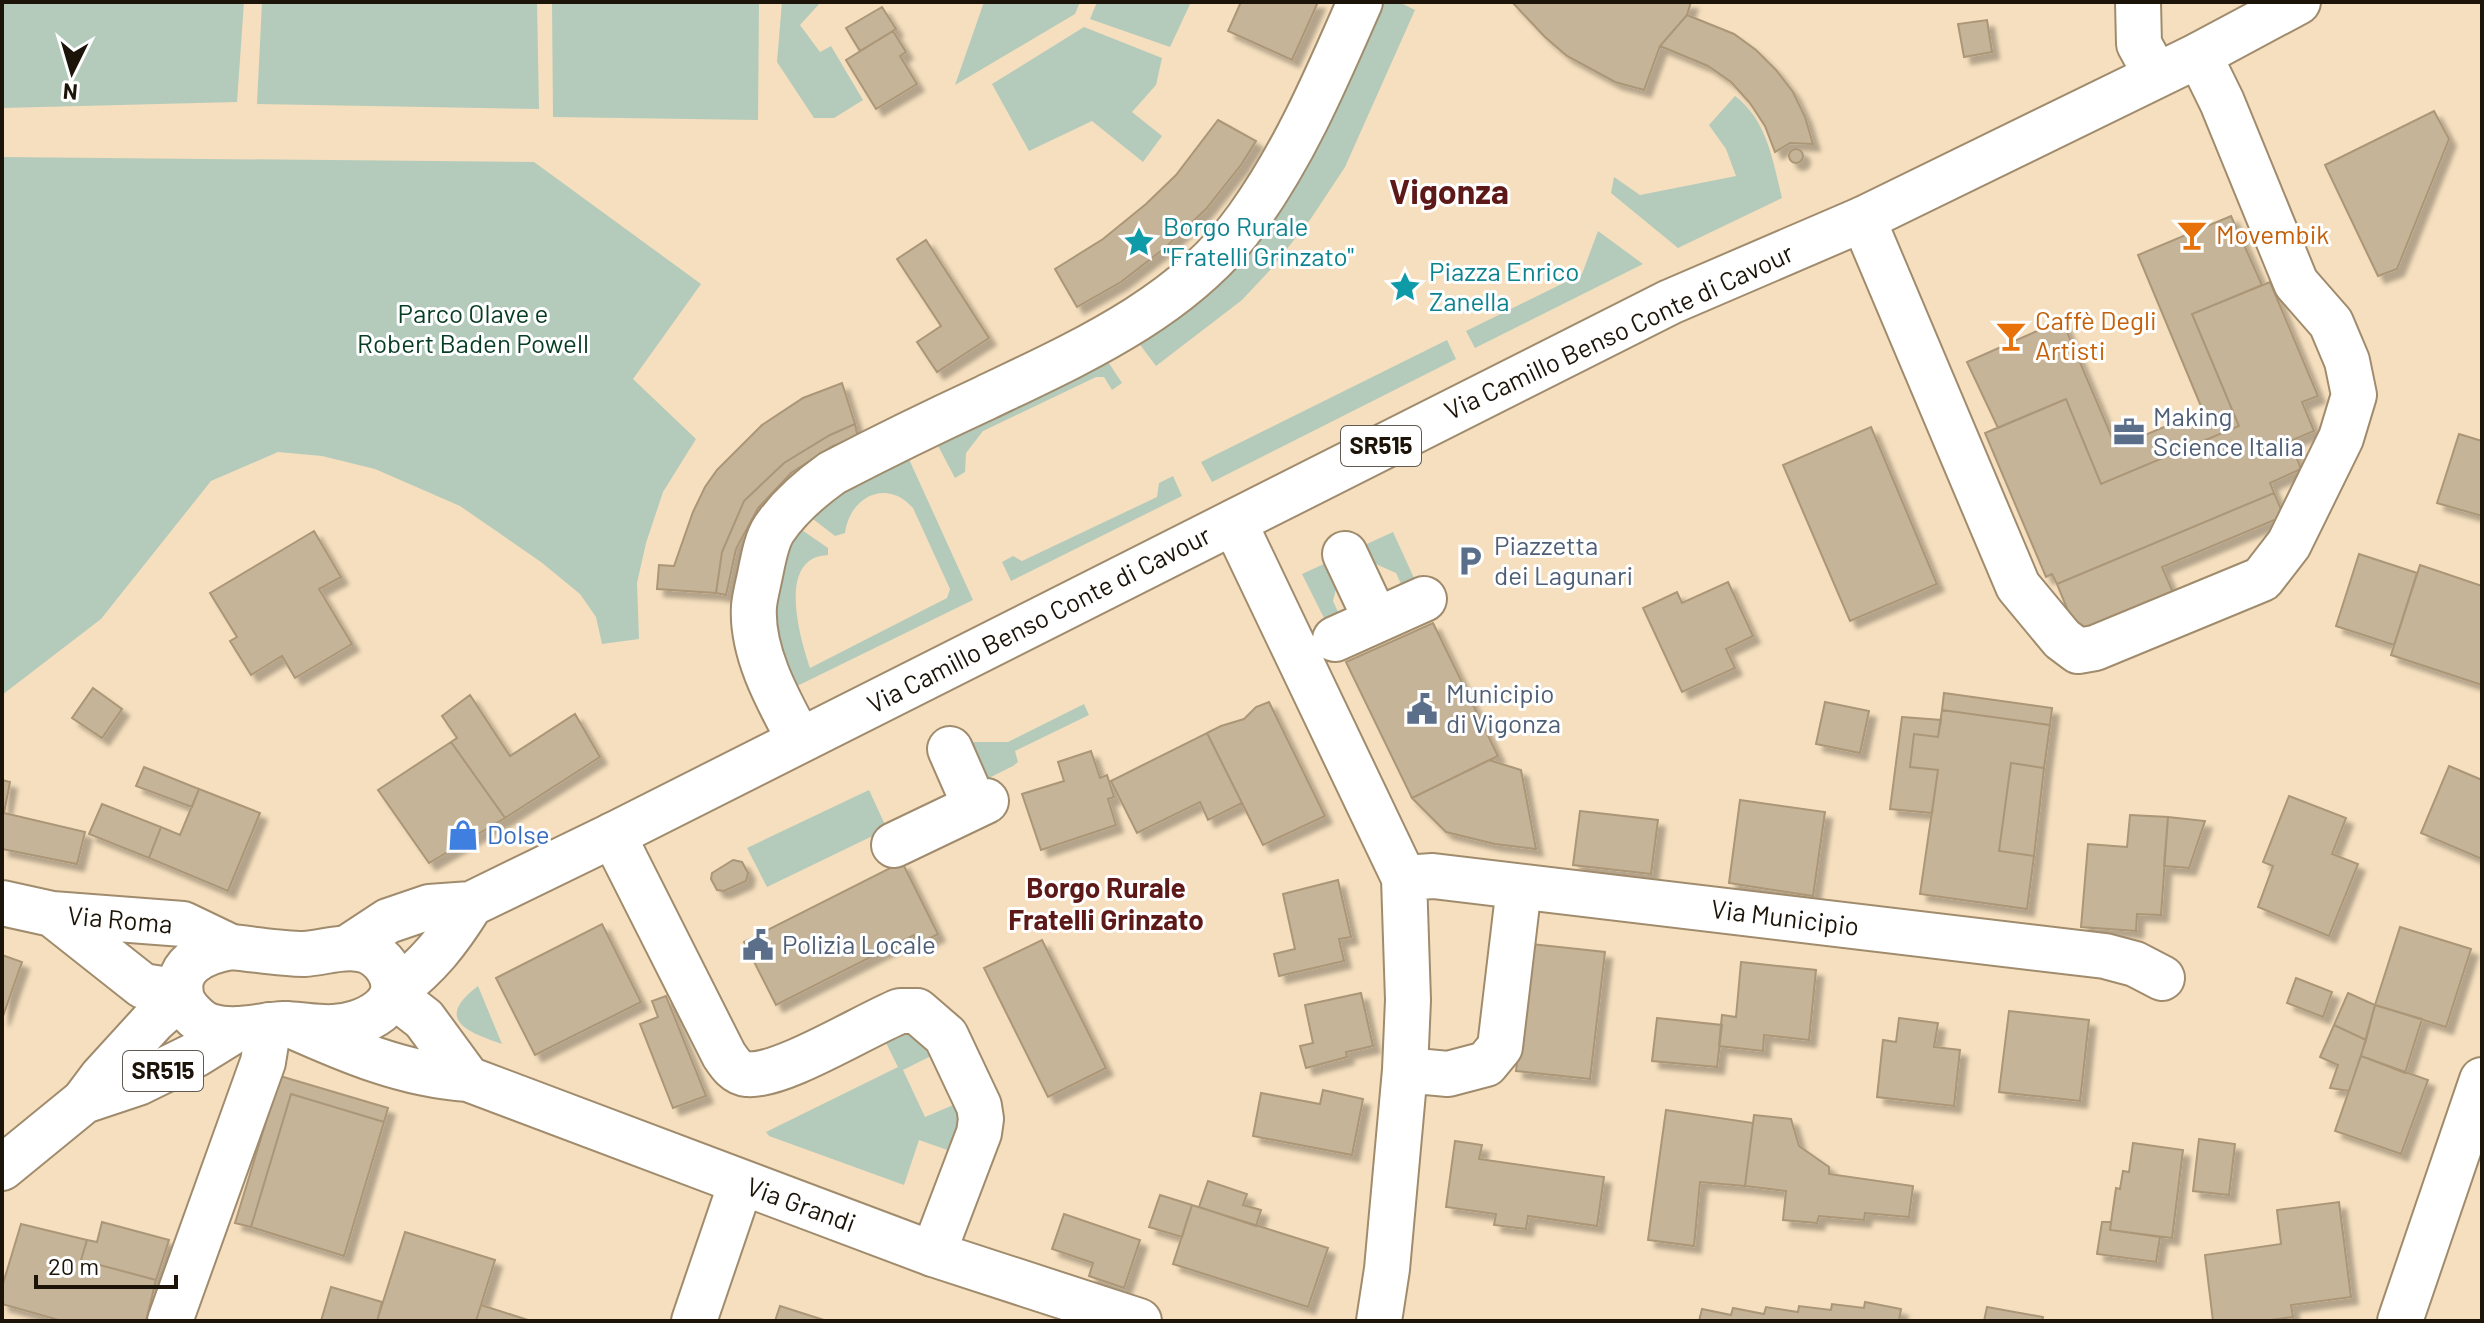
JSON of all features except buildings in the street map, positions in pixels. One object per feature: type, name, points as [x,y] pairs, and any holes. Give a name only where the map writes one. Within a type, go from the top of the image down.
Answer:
[{"type":"main road","points":[[799,739],[776,695],[757,632],[754,607],[772,531],[815,485],[832,473],[1091,345],[1167,298],[1214,257],[1247,219],[1285,163],[1360,2]]},
{"type":"main road","points":[[2138,2],[2139,44],[2156,75]]},
{"type":"main road","name":"Via Camillo Benso Conte di Cavour","points":[[471,904],[1670,302],[1863,219],[2199,55],[2298,2]]},
{"type":"main road","points":[[1863,219],[2018,586],[2062,639],[2078,651],[2095,648],[2262,579],[2289,544],[2341,438],[2354,395],[2347,361],[2331,323],[2296,283],[2222,102],[2199,55]]},
{"type":"main road","points":[[1234,522],[1404,878],[1408,1000],[1405,1070],[1389,1254],[1379,1321]]},
{"type":"main road","points":[[1345,554],[1376,620]]},
{"type":"main road","points":[[1335,639],[1424,599]]},
{"type":"main road","points":[[894,845],[981,803],[950,749]]},
{"type":"main road","points":[[613,835],[731,1067],[743,1074],[776,1070],[900,1011],[917,1011],[946,1036],[979,1106],[981,1119],[979,1133],[933,1254]]},
{"type":"main road","name":"Via Municipio","points":[[1404,878],[1433,876],[2105,956],[2135,964],[2162,978]]},
{"type":"main road","points":[[1405,1070],[1448,1074],[1486,1064],[1500,1047],[1519,887]]},
{"type":"main road","name":"Via Roma","points":[[2,903],[52,914],[183,924],[231,947]]},
{"type":"main road","points":[[468,1079],[424,1019],[394,993],[393,979],[386,966],[375,954],[362,949],[303,954],[231,947],[197,956],[184,974],[181,994],[186,1007],[208,1026],[344,1027],[383,1009],[394,993],[423,970],[450,938],[471,904]]},
{"type":"main road","name":"SR515","points":[[347,948],[388,921],[429,907],[471,904]]},
{"type":"main road","name":"Via Roma","points":[[52,914],[143,986],[181,994]]},
{"type":"main road","name":"SR515","points":[[2,1168],[84,1101],[102,1077],[181,994]]},
{"type":"main road","points":[[170,1321],[263,1062],[265,1026]]},
{"type":"main road","name":"SR515","points":[[84,1101],[138,1083],[265,1026]]},
{"type":"main road","name":"Via Grandi","points":[[265,1026],[337,1045],[432,1076],[468,1079],[933,1254],[1139,1321]]},
{"type":"main road","points":[[2400,1321],[2482,1080]]},
{"type":"main road","points":[[694,1321],[741,1183]]},
{"type":"green space","points":[[2,2],[244,2],[237,102],[2,108]]},
{"type":"green space","points":[[262,2],[537,2],[539,109],[257,104]]},
{"type":"green space","points":[[552,2],[759,2],[758,120],[553,117]]},
{"type":"green space","points":[[782,2],[821,2],[800,25],[820,52],[831,46],[863,100],[834,118],[814,118],[777,62]]},
{"type":"green space","points":[[984,2],[1080,2],[1075,14],[955,85]]},
{"type":"green space","points":[[1097,2],[1191,2],[1170,47],[1090,19]]},
{"type":"green space","points":[[1381,2],[1399,2],[1415,10],[1345,167],[1312,217],[1242,300],[1156,366],[1135,338]]},
{"type":"green space","points":[[1084,27],[1162,58],[1156,85],[1132,112],[1162,136],[1143,162],[1092,121],[1029,151],[992,84]]},
{"type":"green space","points":[[1735,96],[1762,129],[1782,198],[1678,248],[1611,193],[1614,177],[1640,195],[1736,176],[1726,149],[1709,125]]},
{"type":"green space","name":"Parco Olave e Robert Baden Powell","points":[[2,157],[534,162],[701,284],[633,379],[696,439],[663,492],[646,543],[637,583],[639,639],[602,644],[596,617],[580,594],[541,562],[460,506],[375,469],[322,456],[278,452],[211,481],[101,619],[2,695]]},
{"type":"green space","points":[[1598,231],[1643,264],[1475,348],[1466,331],[1582,274]]},
{"type":"green space","points":[[1447,340],[1456,359],[1212,482],[1201,462]]},
{"type":"green space","points":[[1105,357],[1122,383],[1112,390],[1104,377],[1096,377],[983,431],[966,453],[965,472],[955,478],[936,442]]},
{"type":"green space","points":[[908,457],[973,600],[795,687],[781,644],[776,607],[781,570],[799,528],[828,548],[828,555],[812,559],[802,569],[797,584],[798,620],[810,668],[947,598],[950,589],[913,508],[903,499],[892,494],[871,495],[854,509],[845,533],[835,536],[809,516],[843,490]]},
{"type":"green space","points":[[1173,476],[1182,496],[1011,581],[1002,562],[1013,556],[1022,561],[1157,497],[1159,483]]},
{"type":"green space","points":[[1393,532],[1419,589],[1406,595],[1396,573],[1360,557],[1356,549]]},
{"type":"green space","points":[[1337,558],[1341,568],[1333,601],[1344,625],[1330,630],[1302,574]]},
{"type":"green space","points":[[1084,704],[1089,715],[1015,751],[1018,762],[973,786],[962,742],[1008,742]]},
{"type":"green space","points":[[869,790],[887,829],[767,887],[747,848]]},
{"type":"green space","points":[[478,986],[502,1044],[468,1029],[457,1016],[465,998]]},
{"type":"green space","points":[[904,1033],[916,1035],[935,1054],[903,1070],[925,1117],[958,1103],[962,1122],[953,1152],[919,1140],[904,1185],[769,1136],[766,1132],[898,1067],[883,1037]]},
{"type":"place","name":"Movembik","points":[[2192,235]]},
{"type":"place","name":"Borgo Rurale \"Fratelli Grinzato\"","points":[[1139,242]]},
{"type":"place","name":"Piazza Enrico Zanella","points":[[1405,287]]},
{"type":"place","name":"Caffè Degli Artisti","points":[[2011,336]]},
{"type":"place","name":"Making Science Italia","points":[[2129,432]]},
{"type":"place","name":"Piazzetta dei Lagunari","points":[[1470,561]]},
{"type":"place","name":"Municipio di Vigonza","points":[[1422,709]]},
{"type":"place","name":"Dolse","points":[[463,835]]},
{"type":"place","name":"Polizia Locale","points":[[758,945]]},
{"type":"district","name":"Vigonza","points":[[1449,192]]},
{"type":"district","name":"Borgo Rurale Fratelli Grinzato","points":[[1106,904]]}]
